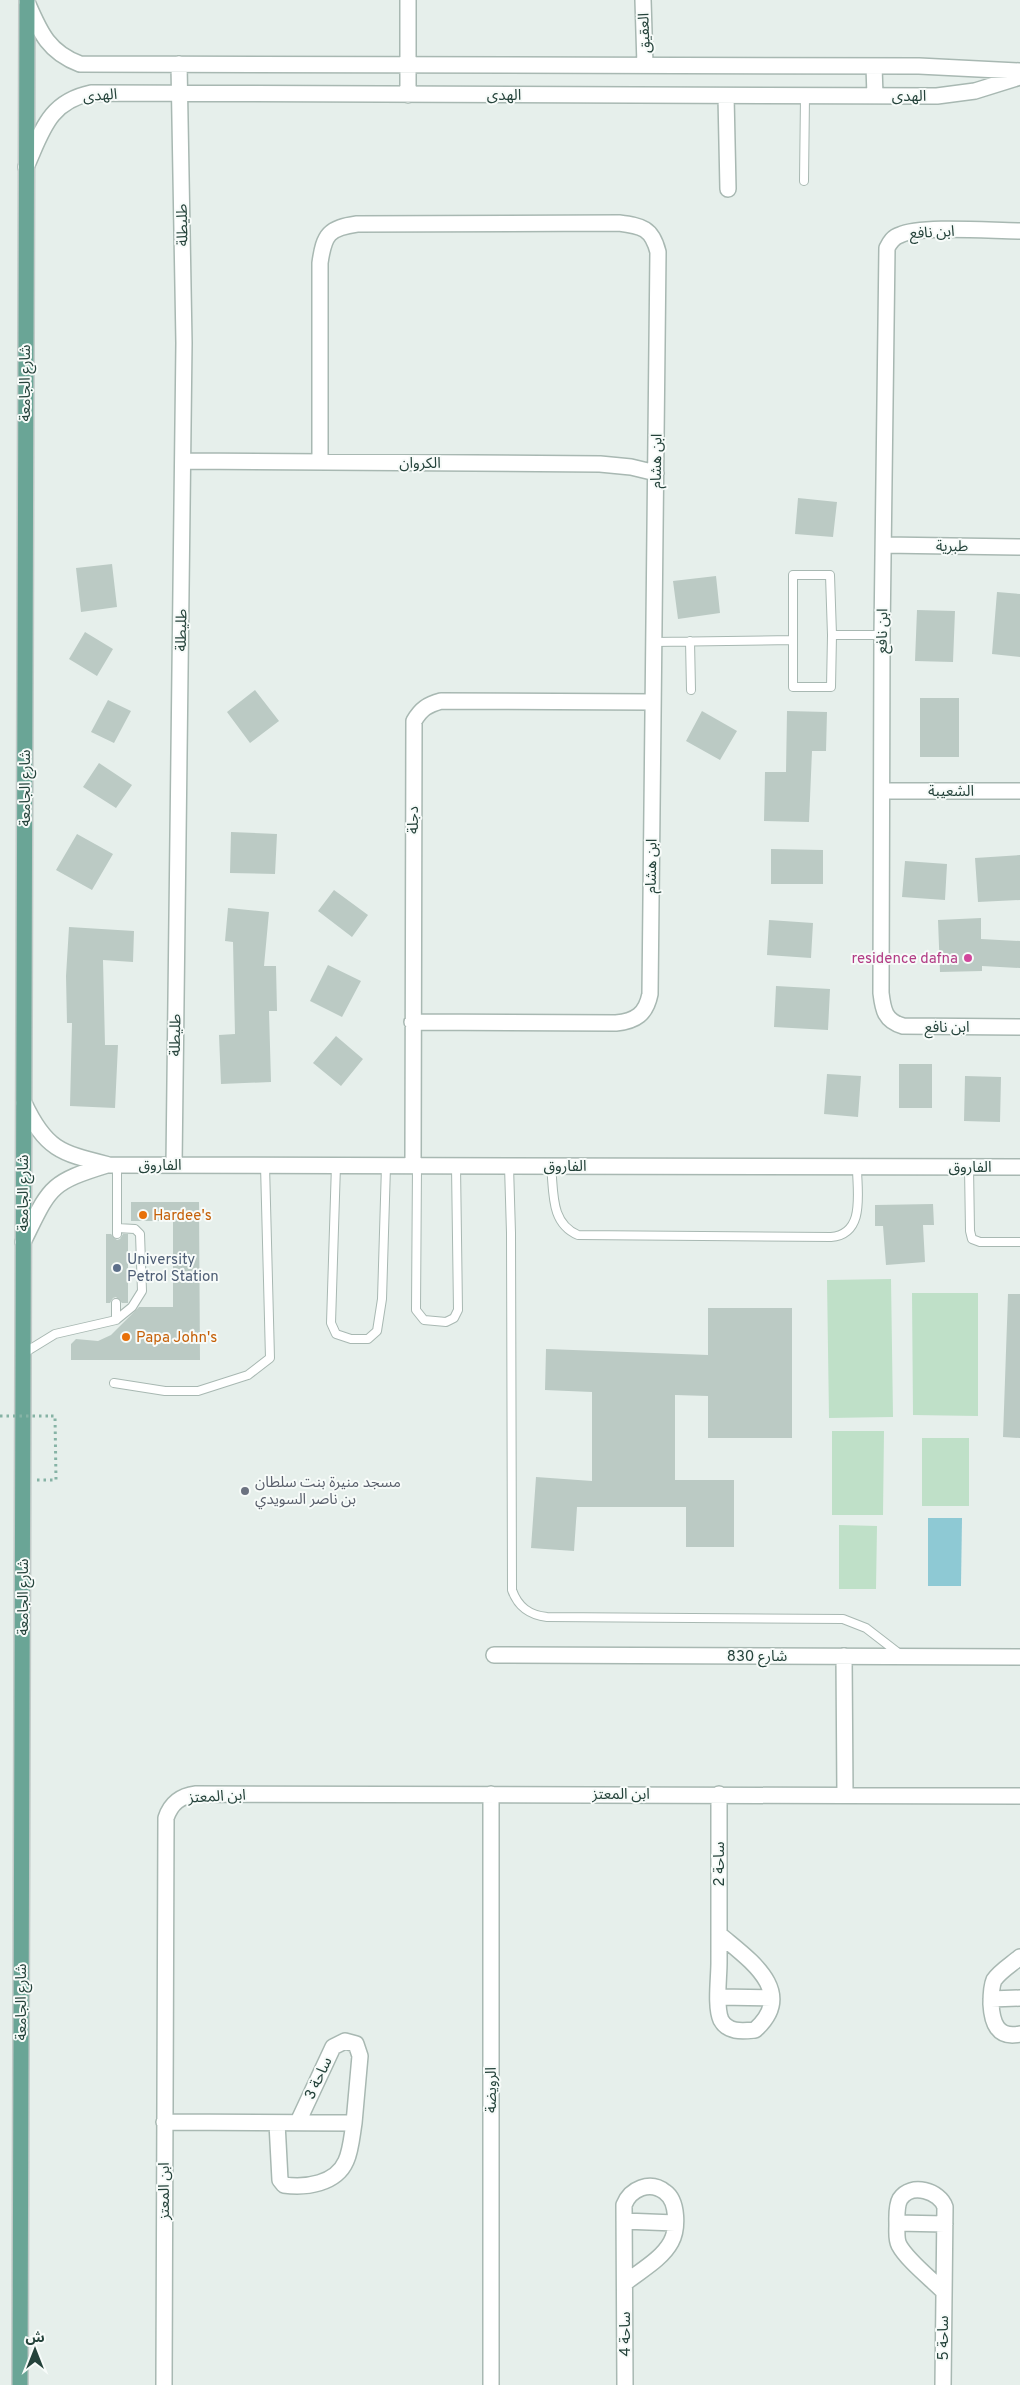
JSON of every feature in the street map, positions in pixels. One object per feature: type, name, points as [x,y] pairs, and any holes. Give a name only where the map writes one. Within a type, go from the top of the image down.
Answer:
[{"type":"main road","name":"شارع الجامعة","points":[[20,2385],[27,1]]},
{"type":"street","points":[[408,0],[408,95]]},
{"type":"street","name":"العقيق","points":[[643,0],[645,65]]},
{"type":"street","name":"الهدى","points":[[27,1],[45,40],[56,52],[80,64],[874,66],[956,67],[1020,71]]},
{"type":"street","name":"طليطلة","points":[[174,1165],[184,343],[179,64]]},
{"type":"street","points":[[874,66],[875,96]]},
{"type":"street","name":"الهدى","points":[[26,167],[49,117],[67,101],[91,93],[875,96],[956,94],[994,86],[1020,77]]},
{"type":"street","points":[[726,96],[728,189]]},
{"type":"street","name":"ابن هشام","points":[[320,462],[320,263],[322,245],[329,233],[339,226],[357,224],[619,224],[638,226],[647,230],[655,239],[658,252],[650,994],[644,1012],[627,1022],[412,1022]]},
{"type":"street","name":"ابن نافع","points":[[1020,232],[919,231],[899,235],[891,240],[887,248],[882,635],[881,993],[886,1015],[891,1021],[903,1026],[1020,1027]]},
{"type":"street","name":"الكروان","points":[[183,461],[600,464],[631,467],[656,473]]},
{"type":"street","name":"طبرية","points":[[884,545],[1020,548]]},
{"type":"street","name":"دجلة","points":[[415,1166],[412,1022],[414,721],[420,711],[429,704],[441,701],[653,702]]},
{"type":"street","name":"الشعيبة","points":[[882,791],[1020,792]]},
{"type":"street","name":"الفاروق","points":[[24,1103],[34,1124],[51,1144],[68,1154],[113,1165],[1020,1167]]},
{"type":"street","name":"الفاروق","points":[[23,1242],[42,1202],[51,1190],[63,1181],[76,1175],[113,1165]]},
{"type":"street","name":"شارع 830","points":[[494,1655],[1020,1657]]},
{"type":"street","points":[[844,1656],[845,1794]]},
{"type":"street","name":"ابن المعتز","points":[[164,2385],[166,1818],[170,1807],[178,1800],[196,1794],[845,1794],[1020,1796]]},
{"type":"street","name":"الرويضة","points":[[491,1794],[491,2385]]},
{"type":"street","name":"ساحة 2","points":[[719,1794],[719,1996],[722,2020],[732,2030],[755,2030],[770,2008],[771,1998]]},
{"type":"street","points":[[719,1934],[766,1977],[771,1998],[719,1996]]},
{"type":"street","points":[[1020,1957],[995,1979],[991,1999],[992,2019],[998,2030],[1005,2034],[1020,2034]]},
{"type":"street","points":[[991,1999],[1020,1998]]},
{"type":"street","name":"ساحة 3","points":[[277,2123],[280,2180],[284,2186],[323,2182],[335,2176],[346,2160],[354,2123],[360,2056],[356,2044],[344,2041],[333,2047],[298,2122]]},
{"type":"street","name":"ساحة 3","points":[[164,2122],[354,2123]]},
{"type":"street","name":"ساحة 4","points":[[625,2283],[663,2253],[672,2241],[675,2223],[671,2198],[658,2188],[641,2187],[627,2197],[624,2205],[625,2385]]},
{"type":"street","name":"ساحة 5","points":[[942,2290],[899,2245],[897,2223],[900,2199],[911,2192],[921,2190],[931,2192],[940,2197],[945,2207],[942,2290],[943,2385]]},
{"type":"street","points":[[624,2222],[675,2223]]},
{"type":"street","points":[[897,2223],[945,2224]]},
{"type":"lane","points":[[804,96],[804,180]]},
{"type":"lane","points":[[795,574],[830,575],[832,635],[831,686],[793,687],[792,577],[795,574]]},
{"type":"lane","points":[[832,635],[882,635]]},
{"type":"lane","points":[[654,642],[793,640]]},
{"type":"lane","points":[[690,641],[691,690]]},
{"type":"lane","points":[[24,1353],[56,1334],[116,1320],[132,1308],[142,1291],[140,1234],[135,1229],[117,1231],[113,1165]]},
{"type":"lane","points":[[114,1383],[165,1392],[198,1391],[248,1376],[270,1358],[265,1165]]},
{"type":"lane","points":[[336,1165],[331,1323],[336,1334],[351,1340],[368,1340],[377,1331],[382,1299],[386,1166]]},
{"type":"lane","points":[[415,1166],[416,1310],[424,1320],[446,1322],[454,1318],[458,1310],[456,1166]]},
{"type":"lane","points":[[509,1166],[512,1590],[521,1606],[537,1616],[547,1617],[843,1619],[866,1628],[902,1656]]},
{"type":"lane","points":[[551,1166],[556,1215],[565,1228],[578,1235],[812,1237],[840,1236],[853,1226],[857,1210],[857,1167]]},
{"type":"lane","points":[[969,1167],[970,1231],[972,1238],[980,1242],[1020,1242]]},
{"type":"lane","points":[[116,1303],[116,1320]]},
{"type":"path","points":[[0,1416],[55,1416],[56,1480]]},
{"type":"green space","points":[[891,1279],[893,1417],[829,1418],[827,1280]]},
{"type":"green space","points":[[912,1293],[978,1293],[978,1416],[913,1415]]},
{"type":"green space","points":[[832,1431],[884,1431],[883,1515],[832,1515]]},
{"type":"green space","points":[[922,1438],[969,1438],[969,1506],[922,1506]]},
{"type":"green space","points":[[839,1525],[877,1526],[876,1589],[839,1589]]},
{"type":"water","points":[[928,1518],[962,1518],[961,1586],[928,1586]]},
{"type":"building","points":[[798,498],[837,502],[833,537],[795,534]]},
{"type":"building","points":[[112,564],[117,607],[81,612],[76,568]]},
{"type":"building","points":[[716,576],[720,613],[678,619],[673,581]]},
{"type":"building","points":[[997,592],[1020,594],[1020,657],[992,654]]},
{"type":"building","points":[[917,610],[955,611],[953,662],[915,661]]},
{"type":"building","points":[[85,632],[113,649],[97,676],[69,659]]},
{"type":"building","points":[[255,690],[279,721],[250,743],[227,712]]},
{"type":"building","points":[[920,698],[959,698],[959,757],[920,757]]},
{"type":"building","points":[[108,700],[131,711],[114,743],[91,732]]},
{"type":"building","points":[[702,711],[737,731],[720,760],[686,741]]},
{"type":"building","points":[[787,711],[827,712],[826,751],[812,751],[809,822],[764,821],[765,772],[786,772]]},
{"type":"building","points":[[99,763],[132,785],[116,808],[83,787]]},
{"type":"building","points":[[231,832],[277,834],[275,874],[230,873]]},
{"type":"building","points":[[77,834],[113,854],[92,890],[56,870]]},
{"type":"building","points":[[771,849],[823,850],[823,884],[771,884]]},
{"type":"building","points":[[1020,855],[1020,900],[978,902],[975,858]]},
{"type":"building","points":[[905,861],[947,864],[945,900],[902,897]]},
{"type":"building","points":[[334,890],[368,915],[352,937],[318,911]]},
{"type":"building","points":[[228,908],[269,912],[264,966],[276,966],[277,1011],[269,1011],[271,1082],[221,1084],[219,1035],[235,1034],[233,942],[225,941]]},
{"type":"building","points":[[981,918],[981,939],[1020,941],[1020,968],[982,966],[982,971],[940,972],[938,920]]},
{"type":"building","points":[[769,920],[813,923],[811,958],[767,955]]},
{"type":"building","points":[[69,927],[134,931],[133,962],[103,960],[105,1045],[118,1045],[115,1108],[70,1106],[72,1023],[67,1023],[66,976]]},
{"type":"building","points":[[328,965],[361,981],[342,1017],[310,1001]]},
{"type":"building","points":[[776,986],[830,989],[828,1030],[774,1027]]},
{"type":"building","points":[[336,1036],[363,1059],[341,1086],[313,1063]]},
{"type":"building","points":[[899,1064],[932,1064],[932,1108],[899,1108]]},
{"type":"building","points":[[827,1074],[861,1076],[858,1117],[824,1114]]},
{"type":"building","points":[[965,1076],[1001,1077],[1000,1122],[964,1121]]},
{"type":"building","points":[[131,1202],[199,1202],[200,1360],[71,1360],[71,1344],[76,1339],[98,1341],[111,1335],[139,1307],[173,1307],[173,1221],[131,1221]]},
{"type":"building","points":[[933,1204],[934,1225],[923,1225],[925,1262],[886,1265],[883,1226],[875,1226],[875,1205]]},
{"type":"building","name":"University Petrol Station","points":[[106,1234],[111,1234],[117,1240],[123,1234],[128,1234],[128,1303],[122,1303],[116,1297],[110,1303],[106,1303]]},
{"type":"building","points":[[1008,1294],[1020,1294],[1020,1438],[1003,1437]]},
{"type":"building","points":[[708,1308],[792,1308],[792,1438],[708,1438],[708,1396],[675,1395],[675,1480],[734,1480],[734,1547],[686,1547],[686,1507],[577,1507],[574,1551],[531,1548],[536,1477],[592,1481],[592,1392],[545,1390],[546,1349],[708,1355]]},
{"type":"place","name":"residence dafna","points":[[968,958]]},
{"type":"place","name":"Hardee's","points":[[143,1215]]},
{"type":"place","name":"University Petrol Station","points":[[117,1268]]},
{"type":"place","name":"Papa John's","points":[[126,1337]]},
{"type":"place","name":"مسجد منيرة بنت سلطان بن ناصر السويدي","points":[[245,1491]]}]
